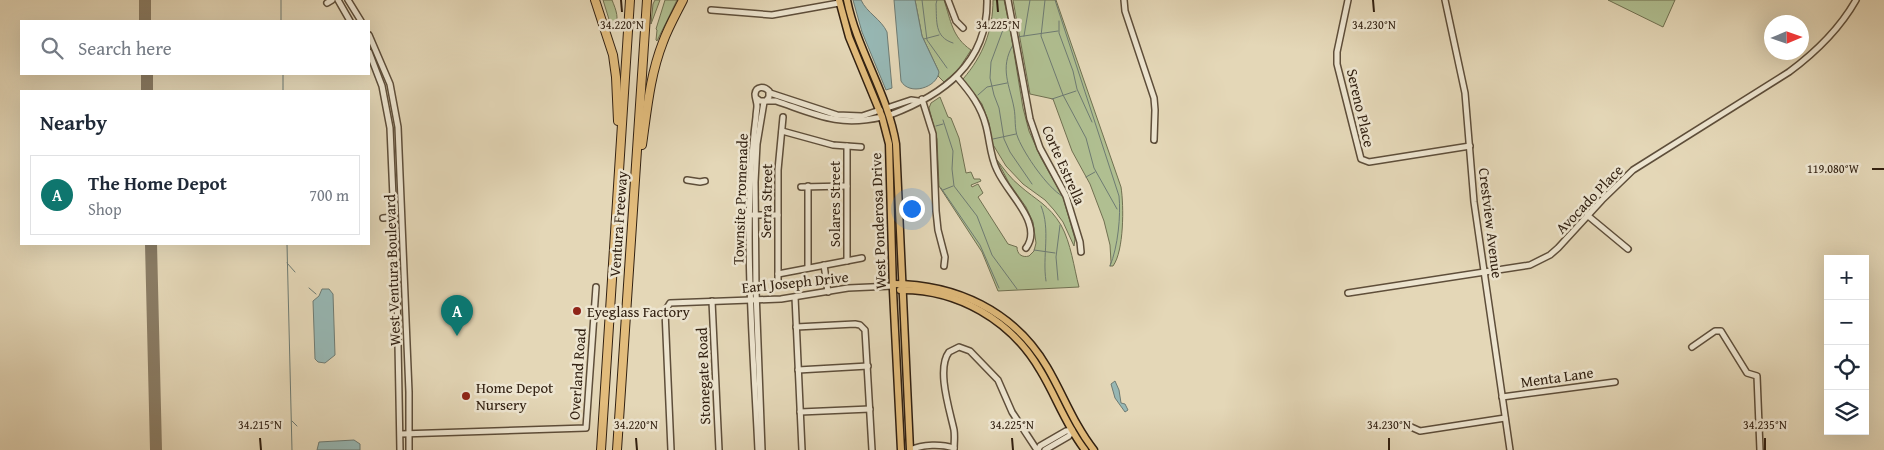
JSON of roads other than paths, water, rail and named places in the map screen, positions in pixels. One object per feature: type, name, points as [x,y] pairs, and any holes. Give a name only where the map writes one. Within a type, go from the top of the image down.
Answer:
[{"type":"highway","points":[[595,0],[613,55],[616,77],[620,161]]},
{"type":"highway","name":"Ventura Freeway","points":[[601,450],[630,0]]},
{"type":"highway","name":"Ventura Freeway","points":[[617,450],[647,0]]},
{"type":"highway","points":[[636,166],[641,149],[650,89],[658,57],[663,41],[683,0]]},
{"type":"main road","points":[[839,1],[847,1]]},
{"type":"main road","name":"West Ponderosa Drive","points":[[839,1],[851,43],[881,114],[890,154],[893,287],[901,450]]},
{"type":"main road","name":"West Ponderosa Drive","points":[[847,1],[856,34],[888,111],[897,154],[910,450]]},
{"type":"main road","points":[[881,114],[888,111]]},
{"type":"main road","name":"Earl Joseph Drive","points":[[893,287],[903,287],[951,298],[978,309],[1002,326],[1024,346],[1036,362],[1085,450]]},
{"type":"main road","name":"Earl Joseph Drive","points":[[1075,429],[1094,450]]},
{"type":"street","points":[[338,0],[349,20]]},
{"type":"street","points":[[348,0],[359,20]]},
{"type":"street","points":[[948,0],[956,21],[963,28]]},
{"type":"street","points":[[888,111],[911,100],[920,100],[939,91],[956,77],[969,62],[981,40],[986,23],[987,0]]},
{"type":"street","name":"Corte Estrella","points":[[1008,0],[1030,120],[1040,148],[1069,203],[1080,242],[1080,252]]},
{"type":"street","points":[[1124,0],[1125,11],[1154,98],[1154,140]]},
{"type":"street","name":"Sereno Place","points":[[1348,0],[1337,64],[1358,155],[1363,160],[1369,162],[1470,146]]},
{"type":"street","name":"Crestview Avenue","points":[[1445,0],[1465,93],[1473,194],[1510,450]]},
{"type":"street","name":"Avocado Place","points":[[1348,293],[1530,265],[1540,261],[1558,248],[1633,170],[1789,72],[1806,59],[1840,24],[1856,0]]},
{"type":"street","points":[[710,10],[772,15],[839,1]]},
{"type":"street","name":"West Ventura Boulevard","points":[[370,37],[390,84],[396,112],[405,290],[409,450]]},
{"type":"street","name":"West Ventura Boulevard","points":[[370,55],[382,86],[388,114],[397,290],[400,450]]},
{"type":"street","points":[[956,77],[978,105],[986,124],[994,165],[1027,218],[1031,236],[1026,248]]},
{"type":"street","points":[[759,88],[766,88],[770,93],[837,116],[881,114],[862,121],[843,122],[776,101],[760,101],[756,98],[756,92],[759,88]]},
{"type":"street","points":[[765,101],[770,93]]},
{"type":"street","name":"Townsite Promenade","points":[[756,98],[757,106],[751,165],[758,450]]},
{"type":"street","points":[[920,100],[933,134],[937,221],[945,257],[944,266]]},
{"type":"street","name":"Townsite Promenade","points":[[753,215],[756,155],[765,101]]},
{"type":"street","name":"Serra Street","points":[[778,285],[778,170],[783,117]]},
{"type":"street","points":[[782,131],[826,143],[861,147]]},
{"type":"street","name":"Solares Street","points":[[847,146],[848,261]]},
{"type":"street","points":[[687,180],[700,182],[705,180]]},
{"type":"street","points":[[808,268],[804,187],[847,186]]},
{"type":"street","points":[[753,215],[778,215]]},
{"type":"street","points":[[1587,216],[1628,249]]},
{"type":"street","points":[[383,218],[394,217]]},
{"type":"street","points":[[778,274],[862,258]]},
{"type":"street","points":[[824,265],[828,292]]},
{"type":"street","name":"Overland Road","points":[[401,434],[586,428],[596,287]]},
{"type":"street","name":"Earl Joseph Drive","points":[[671,450],[665,311],[670,304],[794,297],[853,288],[893,287]]},
{"type":"street","points":[[397,290],[405,290]]},
{"type":"street","points":[[794,297],[802,450]]},
{"type":"street","name":"Townsite Promenade","points":[[754,300],[762,450]]},
{"type":"street","name":"Stonegate Road","points":[[712,302],[719,450]]},
{"type":"street","points":[[796,327],[855,324],[863,327],[867,334],[872,450]]},
{"type":"street","points":[[1692,347],[1715,332],[1720,331],[1747,373],[1758,376],[1760,450]]},
{"type":"street","points":[[910,450],[917,447],[946,445],[952,449],[954,429],[946,396],[944,365],[946,357],[951,350],[959,347],[968,349],[994,375],[1003,389],[1012,412],[1038,450],[1044,444],[1066,431],[1075,429]]},
{"type":"street","points":[[798,370],[868,366]]},
{"type":"street","name":"Menta Lane","points":[[1502,397],[1615,382]]},
{"type":"street","points":[[800,412],[870,408]]},
{"type":"street","points":[[1411,427],[1420,430],[1505,418]]},
{"type":"street","points":[[1045,450],[1069,436],[1075,429]]},
{"type":"water","points":[[853,0],[861,0],[887,32],[892,88],[886,90],[862,32]]},
{"type":"water","points":[[894,0],[915,0],[922,36],[939,72],[937,78],[928,86],[916,89],[910,88],[901,81]]},
{"type":"water","points":[[322,289],[329,289],[333,294],[335,355],[325,363],[318,362],[315,359],[313,301],[319,296]]},
{"type":"water","points":[[1115,381],[1121,403],[1125,404],[1128,410],[1125,412],[1115,398],[1111,384]]},
{"type":"water","points":[[354,440],[360,444],[360,450],[317,450],[319,442]]},
{"type":"waterway","points":[[281,0],[281,20]]},
{"type":"waterway","points":[[922,0],[927,40],[947,68]]},
{"type":"waterway","points":[[937,0],[938,28],[942,37],[953,43]]},
{"type":"waterway","points":[[1024,36],[1030,0]]},
{"type":"waterway","points":[[1045,0],[1041,36],[1063,95],[1086,138],[1094,168],[1117,209]]},
{"type":"waterway","points":[[1055,0],[1119,196],[1118,231],[1110,266]]},
{"type":"waterway","points":[[1059,21],[1059,33],[1073,71],[1077,89],[1092,122]]},
{"type":"waterway","points":[[1004,27],[991,62],[990,78],[999,108],[1004,139],[1010,152],[1032,184]]},
{"type":"waterway","points":[[1017,37],[1058,31]]},
{"type":"waterway","points":[[924,39],[939,35]]},
{"type":"waterway","points":[[1013,45],[1009,53],[1006,69],[1017,135],[1037,170],[1050,186],[1062,196]]},
{"type":"waterway","points":[[283,75],[283,90]]},
{"type":"waterway","points":[[978,95],[987,87],[1007,83]]},
{"type":"waterway","points":[[1052,99],[1076,91]]},
{"type":"waterway","points":[[943,120],[953,151],[952,169],[954,186],[977,216],[992,255],[1017,289]]},
{"type":"waterway","points":[[936,126],[943,124]]},
{"type":"waterway","points":[[993,139],[1016,134]]},
{"type":"waterway","points":[[1086,177],[1095,172]]},
{"type":"waterway","points":[[943,190],[953,186]]},
{"type":"waterway","points":[[941,188],[980,245],[999,288]]},
{"type":"waterway","points":[[1041,206],[1046,234],[1046,281]]},
{"type":"waterway","points":[[1058,280],[1056,257],[1060,225]]},
{"type":"waterway","points":[[287,245],[292,450]]},
{"type":"waterway","points":[[1034,250],[1055,253]]},
{"type":"waterway","points":[[287,263],[295,272]]},
{"type":"waterway","points":[[309,288],[316,294]]},
{"type":"waterway","points":[[292,421],[297,426]]},
{"type":"place","name":"Eyeglass Factory","points":[[577,311]]},
{"type":"place","name":"The Home Depot","points":[[457,336]]},
{"type":"place","name":"Home Depot Nursery","points":[[466,396]]}]
